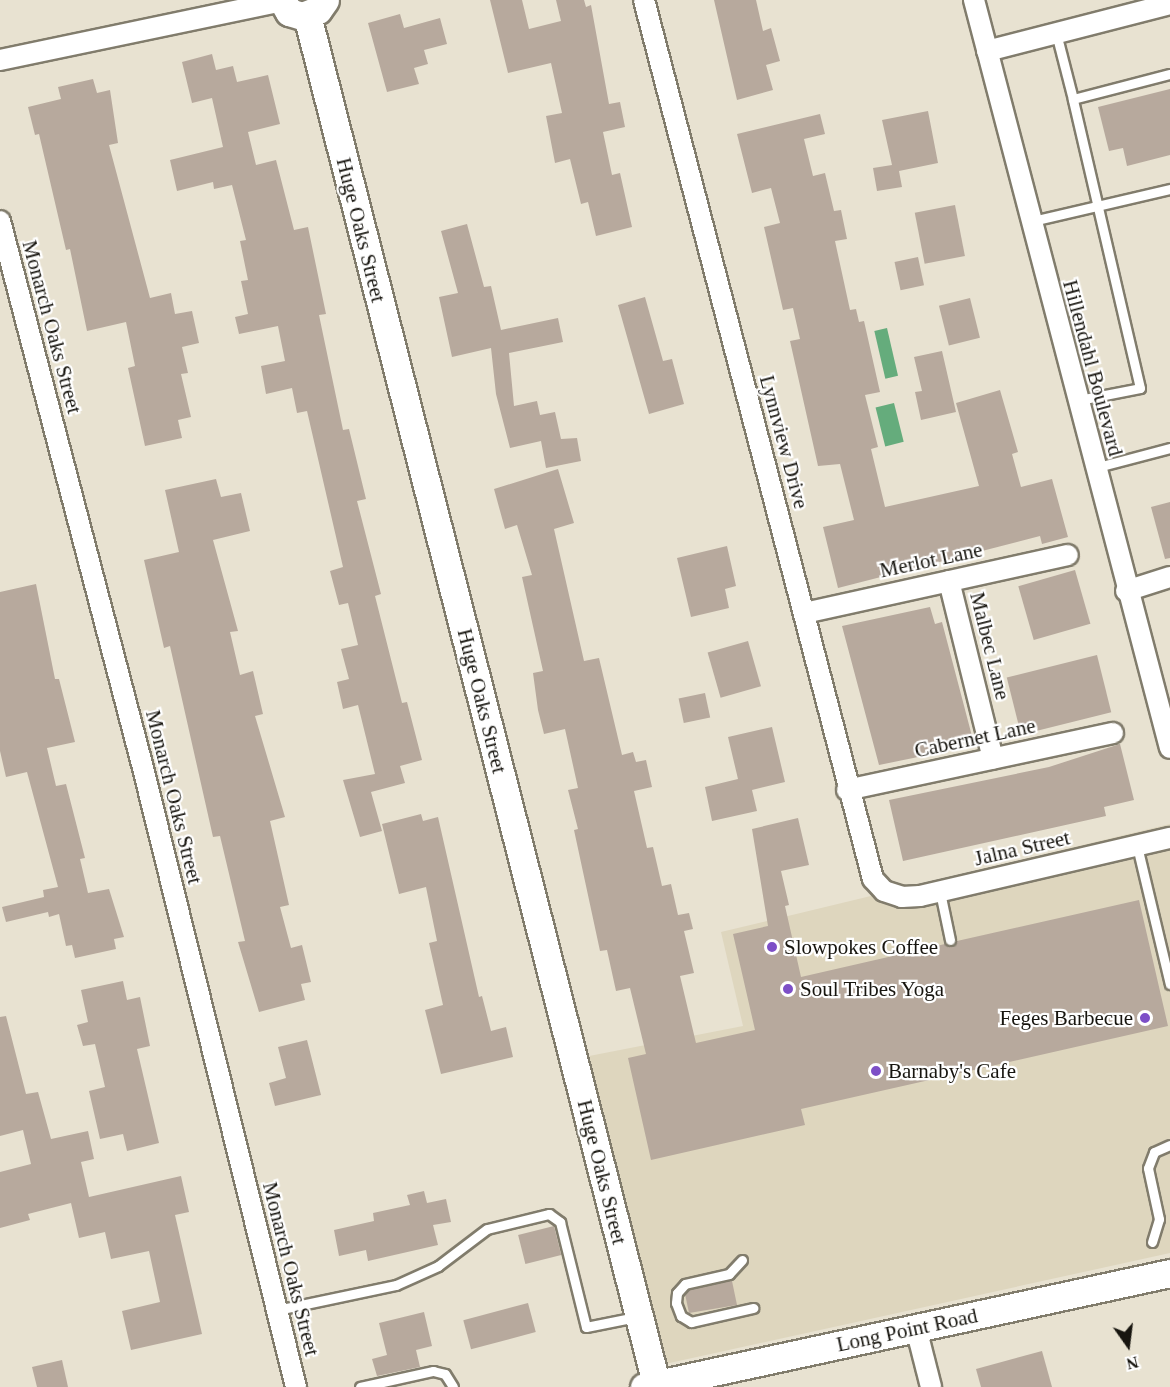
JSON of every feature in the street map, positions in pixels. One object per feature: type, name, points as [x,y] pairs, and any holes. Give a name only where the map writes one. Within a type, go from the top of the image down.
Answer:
[{"type":"street","points":[[0,60],[283,0],[289,12],[316,8]]},
{"type":"street","name":"Lynnview Drive","points":[[644,0],[804,613],[865,862],[873,879],[884,891]]},
{"type":"street","name":"Hillendahl Boulevard","points":[[974,0],[1126,591],[1170,748]]},
{"type":"street","points":[[987,51],[1170,4]]},
{"type":"street","name":"Huge Oaks Street","points":[[316,8],[638,1317],[652,1386]]},
{"type":"street","name":"Monarch Oaks Street","points":[[0,220],[144,772],[296,1387]]},
{"type":"street","name":"Merlot Lane","points":[[804,613],[1068,555]]},
{"type":"street","points":[[1126,591],[1170,577]]},
{"type":"street","name":"Malbec Lane","points":[[949,581],[993,759]]},
{"type":"street","name":"Cabernet Lane","points":[[847,789],[1113,733]]},
{"type":"street","name":"Jalna Street","points":[[884,891],[902,897],[940,892],[1170,838]]},
{"type":"street","name":"Long Point Road","points":[[652,1386],[1170,1273]]},
{"type":"street","points":[[916,1328],[931,1387]]},
{"type":"lane","points":[[1056,33],[1099,206],[1140,387],[1076,400]]},
{"type":"lane","points":[[1073,99],[1170,74]]},
{"type":"lane","points":[[1030,222],[1170,189]]},
{"type":"lane","points":[[1094,468],[1170,448]]},
{"type":"lane","points":[[1137,846],[1170,984]]},
{"type":"lane","points":[[940,892],[950,940]]},
{"type":"lane","points":[[1152,1242],[1159,1220],[1148,1168],[1154,1152],[1170,1145]]},
{"type":"lane","points":[[277,1310],[396,1285],[438,1266],[487,1229],[549,1214],[561,1222],[586,1326],[638,1317]]},
{"type":"lane","points":[[742,1260],[729,1274],[685,1284],[677,1293],[676,1303],[681,1316],[691,1322],[753,1308]]},
{"type":"lane","points":[[360,1387],[433,1371],[445,1374],[453,1387]]},
{"type":"shaded area","points":[[887,328],[898,376],[885,379],[874,331]]},
{"type":"shaded area","points":[[894,403],[904,442],[885,446],[876,408]]},
{"type":"shaded area","points":[[1170,824],[1170,1253],[665,1364],[584,1057],[743,1026],[721,932]]},
{"type":"building","points":[[490,0],[522,0],[529,29],[561,21],[556,0],[584,0],[586,7],[591,5],[609,104],[620,102],[625,127],[603,132],[612,175],[620,173],[632,227],[596,236],[588,202],[581,204],[570,159],[555,163],[546,116],[562,113],[551,63],[508,73]]},
{"type":"building","points":[[714,0],[756,0],[763,31],[771,28],[780,61],[766,65],[773,90],[737,100]]},
{"type":"building","points":[[400,14],[404,28],[440,18],[447,44],[424,50],[428,64],[414,68],[419,84],[387,92],[368,23]]},
{"type":"building","points":[[212,54],[216,70],[233,66],[237,82],[268,75],[280,124],[248,132],[256,165],[276,160],[294,230],[308,227],[326,314],[319,315],[343,430],[349,429],[366,499],[357,501],[381,594],[375,596],[402,703],[407,702],[422,760],[400,766],[405,783],[371,792],[382,831],[360,837],[343,780],[375,774],[358,705],[343,709],[337,682],[349,679],[341,649],[358,645],[348,603],[339,605],[330,571],[343,567],[307,411],[297,413],[292,388],[266,394],[261,366],[285,361],[278,326],[239,334],[235,317],[248,314],[241,281],[248,280],[240,241],[246,240],[232,185],[214,189],[213,182],[177,191],[170,160],[223,147],[212,98],[192,103],[182,62]]},
{"type":"building","points":[[93,79],[97,93],[110,90],[118,143],[109,145],[150,298],[171,293],[175,314],[192,311],[199,343],[182,347],[188,373],[181,374],[191,417],[178,420],[182,438],[145,446],[128,368],[135,366],[126,322],[87,331],[70,249],[66,250],[39,134],[35,135],[28,107],[61,99],[58,87]]},
{"type":"building","points":[[1170,89],[1170,155],[1127,166],[1123,148],[1109,151],[1098,107]]},
{"type":"building","points":[[928,111],[938,163],[899,171],[902,187],[877,191],[873,168],[892,165],[882,120]]},
{"type":"building","points":[[820,114],[825,134],[804,139],[813,176],[825,173],[834,211],[841,210],[847,239],[835,241],[850,310],[856,309],[859,322],[864,321],[880,392],[865,395],[878,447],[871,449],[885,507],[979,486],[956,403],[1000,390],[1018,452],[1012,454],[1021,487],[1052,479],[1068,537],[1042,544],[1040,536],[838,588],[823,527],[854,520],[840,464],[818,466],[790,341],[800,339],[793,308],[783,310],[764,227],[780,223],[771,188],[752,193],[737,134]]},
{"type":"building","points":[[955,205],[965,256],[925,264],[915,213]]},
{"type":"building","points":[[467,224],[484,287],[491,286],[501,330],[558,318],[563,342],[509,353],[514,406],[537,401],[540,415],[555,412],[561,439],[577,438],[581,461],[546,468],[541,441],[510,448],[496,394],[491,348],[452,357],[439,297],[458,293],[441,231]]},
{"type":"building","points":[[918,257],[924,285],[901,290],[895,262]]},
{"type":"building","points":[[645,297],[663,361],[672,359],[684,404],[649,414],[618,305]]},
{"type":"building","points":[[970,298],[980,338],[949,346],[939,306]]},
{"type":"building","points":[[942,351],[956,412],[921,420],[915,392],[922,391],[914,357]]},
{"type":"building","points":[[558,469],[574,523],[554,529],[584,661],[599,658],[622,755],[633,752],[636,762],[646,760],[652,787],[634,791],[647,848],[653,847],[662,886],[671,884],[678,915],[689,913],[693,929],[684,931],[694,973],[680,976],[696,1043],[755,1030],[733,934],[768,926],[752,829],[798,818],[809,865],[781,871],[789,905],[785,906],[801,977],[945,944],[952,946],[957,941],[1139,900],[1168,1026],[801,1109],[805,1125],[651,1160],[628,1058],[646,1054],[630,988],[616,991],[607,950],[600,951],[574,830],[578,829],[568,790],[578,788],[565,729],[544,734],[538,710],[533,673],[543,671],[522,577],[532,575],[517,525],[505,529],[494,489]]},
{"type":"building","points":[[216,479],[221,497],[241,493],[250,531],[213,540],[238,631],[230,632],[240,675],[253,671],[263,714],[255,716],[285,817],[270,821],[289,905],[280,907],[291,948],[302,945],[311,982],[301,984],[305,1000],[259,1012],[238,942],[245,941],[220,836],[213,837],[170,646],[164,648],[144,560],[179,552],[165,490]]},
{"type":"building","points":[[1170,502],[1170,558],[1165,559],[1151,507]]},
{"type":"building","points":[[727,546],[736,586],[725,589],[729,608],[691,617],[677,558]]},
{"type":"building","points":[[1075,570],[1090,624],[1034,640],[1018,586]]},
{"type":"building","points":[[36,584],[55,679],[59,679],[75,742],[47,748],[56,786],[66,784],[85,858],[80,859],[88,893],[109,889],[124,937],[114,939],[116,949],[75,958],[72,945],[66,946],[59,914],[49,917],[48,912],[6,922],[2,907],[44,897],[43,890],[58,887],[27,772],[6,777],[0,751],[0,592]]},
{"type":"building","points":[[930,607],[935,624],[942,622],[973,740],[961,743],[962,748],[879,765],[842,626]]},
{"type":"building","points":[[748,641],[761,686],[721,698],[708,653]]},
{"type":"building","points":[[1097,655],[1111,712],[1021,735],[1007,677]]},
{"type":"building","points":[[705,693],[710,717],[684,723],[679,699]]},
{"type":"building","points":[[772,727],[785,782],[752,790],[757,811],[712,821],[705,787],[738,779],[728,737]]},
{"type":"building","points":[[1120,744],[1134,800],[1104,807],[1106,816],[903,861],[889,800],[1049,767]]},
{"type":"building","points":[[421,814],[423,821],[438,817],[479,997],[482,996],[491,1031],[506,1027],[513,1057],[441,1074],[425,1010],[443,1005],[429,943],[437,941],[426,887],[399,894],[382,824]]},
{"type":"building","points":[[123,981],[127,1000],[140,997],[150,1046],[137,1049],[159,1143],[127,1151],[123,1134],[100,1139],[89,1091],[105,1087],[95,1044],[83,1046],[77,1025],[88,1022],[81,990]]},
{"type":"building","points":[[6,1016],[26,1094],[38,1092],[51,1139],[88,1131],[94,1159],[81,1162],[89,1197],[181,1176],[189,1212],[175,1215],[202,1334],[131,1350],[122,1311],[160,1302],[149,1251],[111,1259],[105,1232],[79,1238],[71,1203],[28,1214],[30,1220],[0,1228],[0,1172],[31,1164],[23,1130],[0,1136],[0,1017]]},
{"type":"building","points":[[307,1040],[321,1095],[275,1106],[269,1083],[286,1078],[278,1047]]},
{"type":"building","points":[[424,1191],[427,1203],[446,1199],[451,1222],[433,1225],[438,1245],[368,1261],[366,1250],[339,1256],[334,1230],[374,1221],[373,1213],[410,1205],[407,1195]]},
{"type":"building","points":[[554,1226],[561,1255],[525,1264],[518,1235]]},
{"type":"building","points":[[732,1281],[737,1305],[689,1313],[685,1294],[688,1290]]},
{"type":"building","points":[[528,1303],[536,1332],[471,1349],[463,1320]]},
{"type":"building","points":[[424,1312],[432,1346],[416,1350],[420,1367],[377,1376],[372,1359],[387,1355],[379,1323]]},
{"type":"building","points":[[1042,1351],[1052,1387],[981,1387],[976,1369]]},
{"type":"building","points":[[62,1360],[68,1387],[37,1387],[32,1367]]},
{"type":"place","name":"Slowpokes Coffee","points":[[772,947]]},
{"type":"place","name":"Soul Tribes Yoga","points":[[788,989]]},
{"type":"place","name":"Feges Barbecue","points":[[1145,1018]]},
{"type":"place","name":"Barnaby's Cafe","points":[[876,1071]]}]
